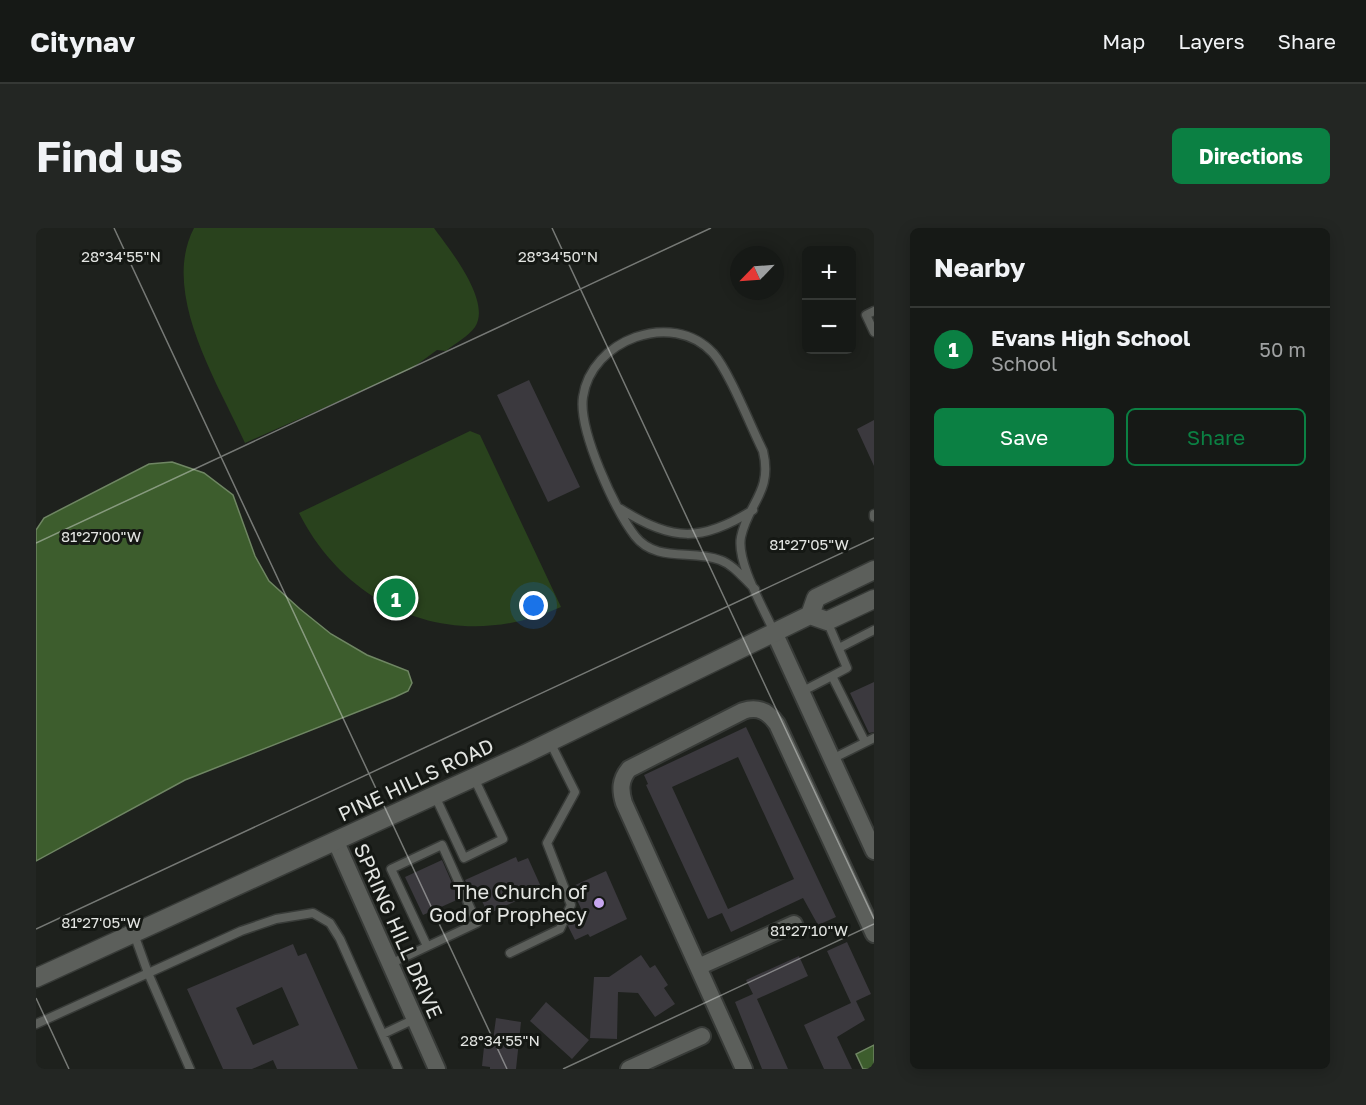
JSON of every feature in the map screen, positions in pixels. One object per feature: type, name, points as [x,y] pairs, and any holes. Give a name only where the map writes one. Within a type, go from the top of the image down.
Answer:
[{"type":"main road","name":"PINE HILLS ROAD","points":[[819,618],[816,598],[874,570]]},
{"type":"main road","name":"PINE HILLS ROAD","points":[[36,978],[474,778],[774,632],[874,599]]},
{"type":"street","points":[[774,632],[874,851]]},
{"type":"street","points":[[744,1069],[624,803],[621,785],[623,776],[636,764],[750,709],[766,711],[777,723],[874,934]]},
{"type":"street","name":"SPRING HILL DRIVE","points":[[336,842],[437,1069]]},
{"type":"street","points":[[698,967],[794,924]]},
{"type":"street","points":[[629,1069],[702,1036]]},
{"type":"lane","points":[[874,311],[866,315],[874,332]]},
{"type":"lane","points":[[754,589],[728,563],[718,559],[661,552],[646,547],[635,536],[619,507],[588,439],[583,422],[583,396],[592,369],[603,356],[628,339],[659,333],[677,333],[698,341],[715,355],[725,374],[763,451],[766,464],[762,490],[740,539],[743,560],[774,632]]},
{"type":"lane","points":[[619,507],[644,524],[678,535],[690,535],[717,528],[754,509]]},
{"type":"lane","points":[[801,692],[847,668],[839,648],[819,618]]},
{"type":"lane","points":[[839,648],[874,630]]},
{"type":"lane","points":[[832,676],[865,742]]},
{"type":"lane","points":[[832,759],[874,738]]},
{"type":"lane","points":[[510,953],[560,928],[571,905],[547,843],[575,792],[550,742]]},
{"type":"lane","points":[[435,796],[464,858],[504,839],[474,778]]},
{"type":"lane","points":[[390,964],[477,923],[442,845],[391,869],[427,946]]},
{"type":"lane","points":[[36,1024],[252,927],[290,915],[313,913],[322,917],[335,930],[398,1069]]},
{"type":"lane","points":[[134,933],[148,974],[190,1069]]},
{"type":"lane","points":[[382,1034],[415,1019]]},
{"type":"shaded area","points":[[194,228],[434,228],[466,276],[478,304],[479,316],[475,327],[446,351],[437,350],[411,369],[245,443],[208,366],[188,309],[184,281],[185,253]]},
{"type":"shaded area","points":[[470,431],[480,435],[561,607],[522,621],[484,626],[446,624],[410,615],[377,599],[347,576],[320,547],[299,513]]},
{"type":"shaded area","points":[[172,462],[204,473],[233,495],[255,556],[269,581],[331,634],[367,655],[408,671],[412,683],[408,691],[395,697],[185,780],[36,861],[36,530],[44,518],[149,464]]},
{"type":"shaded area","points":[[874,1045],[874,1069],[863,1069],[856,1054]]},
{"type":"building","points":[[529,380],[580,487],[548,502],[497,395]]},
{"type":"building","points":[[874,420],[874,466],[857,429]]},
{"type":"building","points":[[874,682],[874,732],[869,733],[850,693]]},
{"type":"building","points":[[746,727],[836,917],[818,925],[803,898],[731,932],[722,913],[708,919],[646,785],[648,784],[644,775]],"holes":[[[738,757],[794,879],[728,909],[672,787]]]},
{"type":"building","points":[[516,857],[518,862],[528,858],[542,889],[488,914],[477,890],[471,893],[465,880]]},
{"type":"building","points":[[442,860],[459,899],[423,915],[405,877]]},
{"type":"building","name":"The Church of God of Prophecy","points":[[606,871],[627,919],[590,937],[588,934],[575,940],[568,926],[571,921],[584,915],[571,887]]},
{"type":"building","points":[[847,942],[871,994],[856,1001],[865,1020],[837,1037],[852,1069],[824,1069],[804,1025],[851,1003],[827,951]]},
{"type":"building","points":[[293,944],[298,956],[306,953],[358,1069],[277,1069],[273,1060],[252,1069],[223,1069],[187,989]],"holes":[[[282,987],[299,1025],[253,1045],[236,1008]]]},
{"type":"building","points":[[641,955],[650,968],[655,965],[668,985],[664,988],[675,1004],[655,1017],[638,993],[618,992],[617,1039],[590,1038],[594,977],[609,977]]},
{"type":"building","points":[[799,956],[808,976],[757,999],[788,1069],[762,1069],[735,1002],[753,994],[746,980]]},
{"type":"building","points":[[546,1002],[589,1040],[572,1059],[530,1021]]},
{"type":"building","points":[[496,1018],[521,1022],[516,1069],[490,1069],[490,1067],[482,1066],[484,1047],[492,1048]]},
{"type":"place","name":"Evans High School","points":[[396,598]]},
{"type":"place","name":"The Church of God of Prophecy","points":[[599,903]]}]
